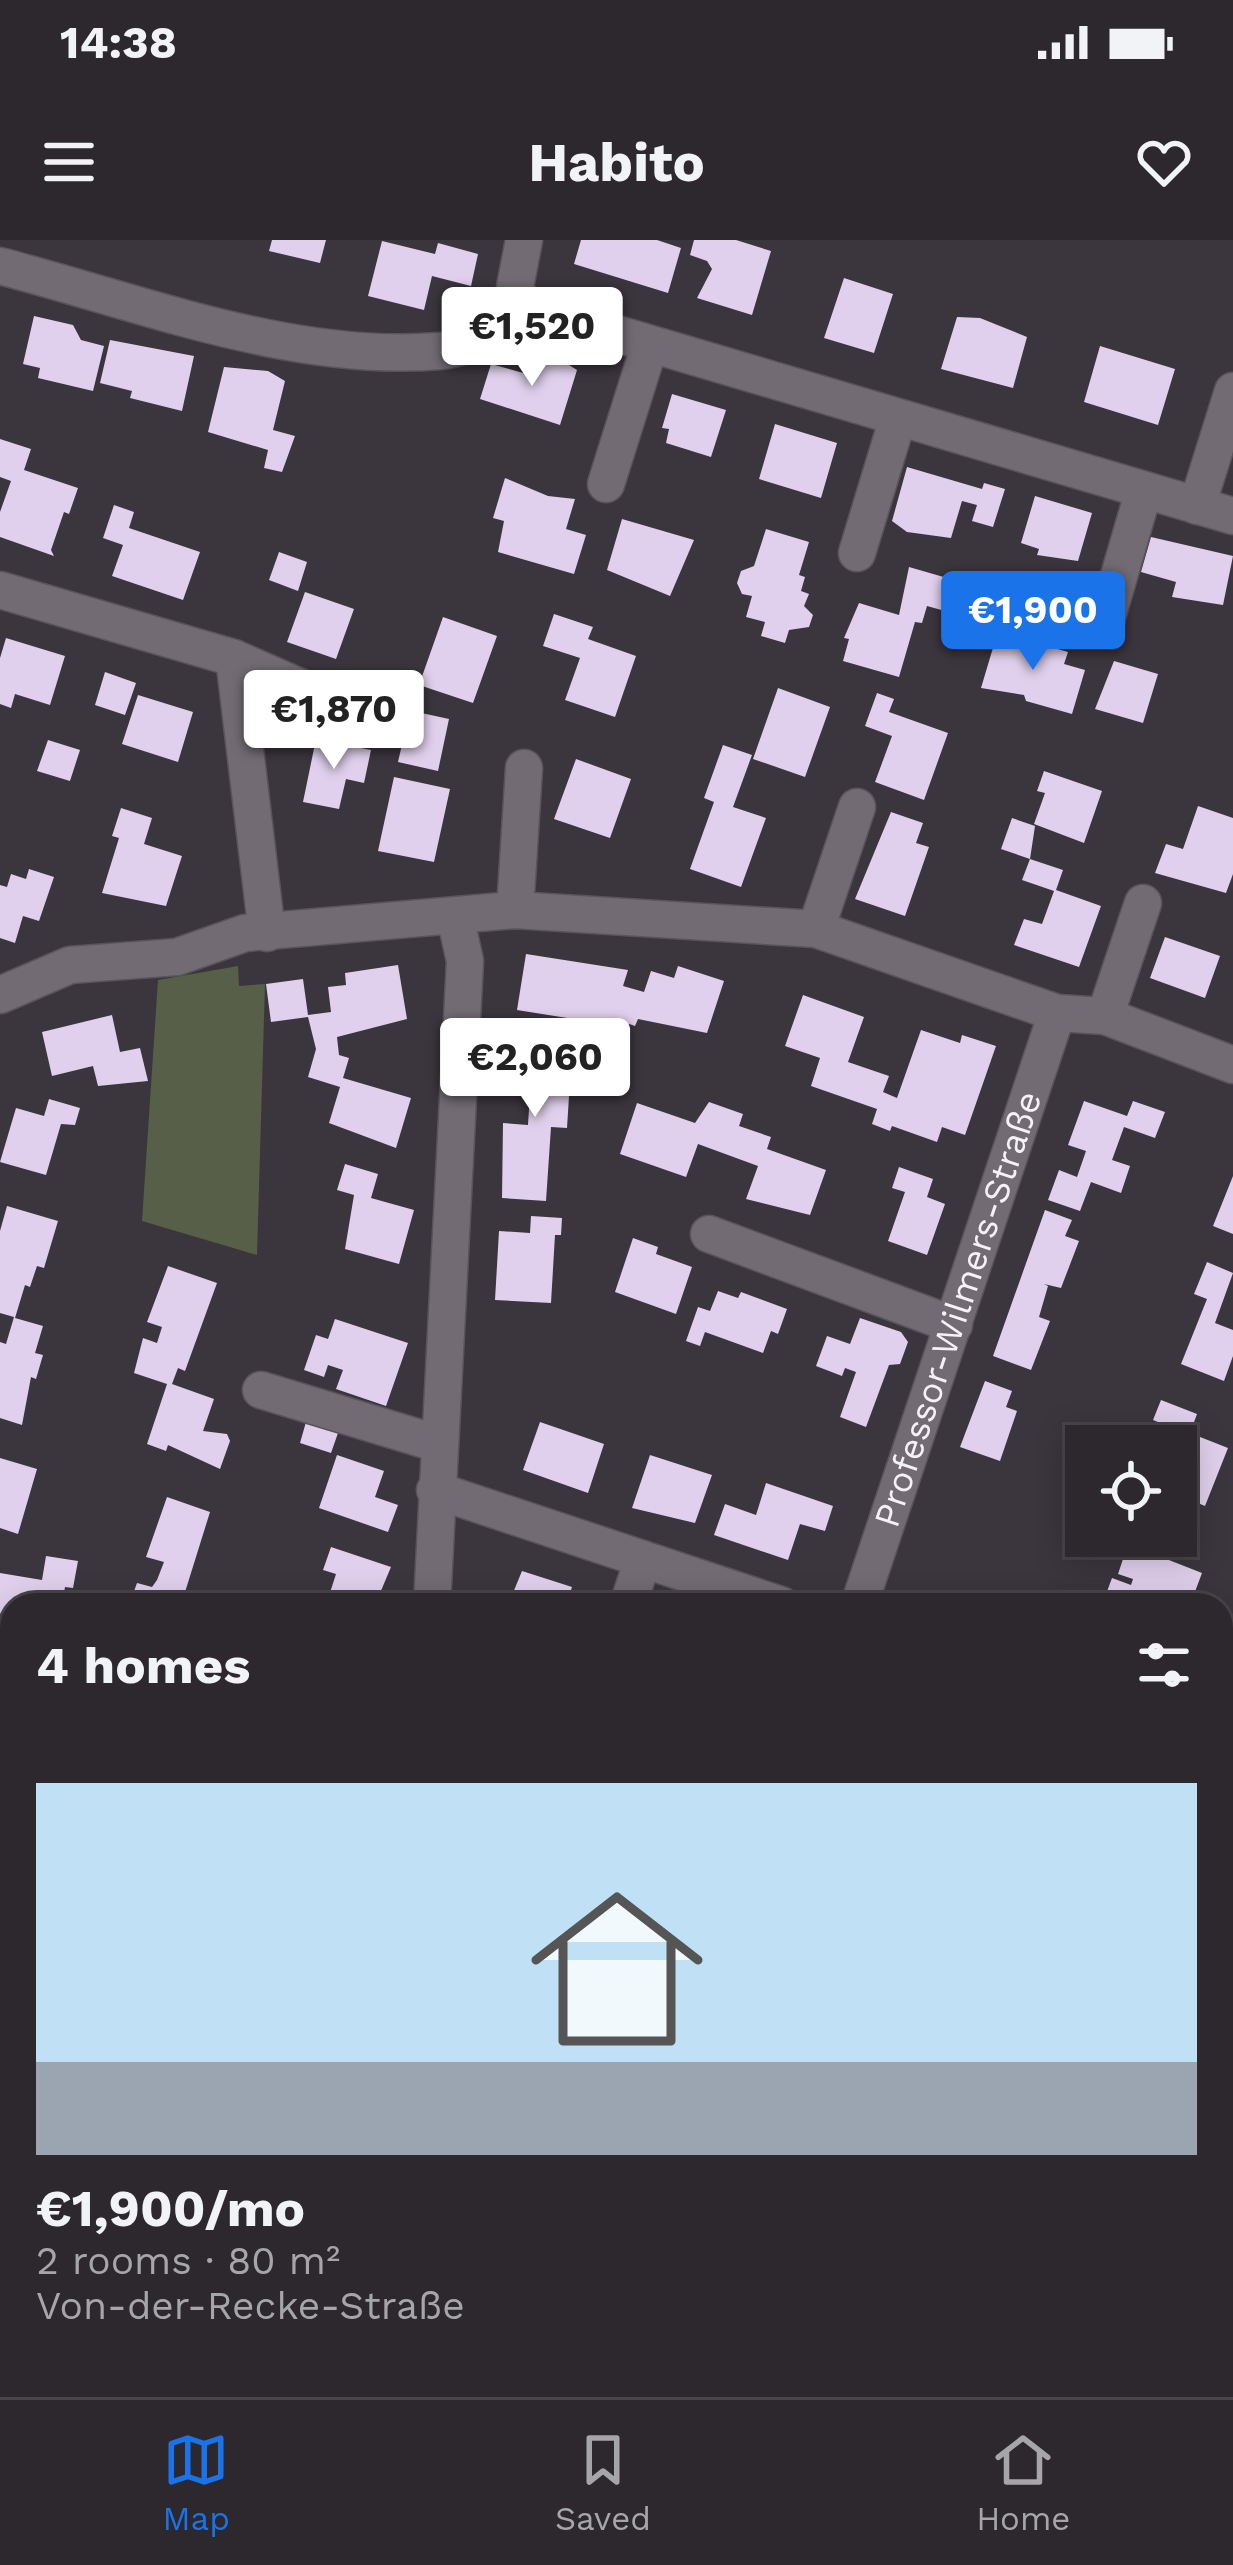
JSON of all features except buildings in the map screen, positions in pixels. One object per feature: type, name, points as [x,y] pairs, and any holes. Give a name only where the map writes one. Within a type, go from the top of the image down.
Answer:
[{"type":"street","points":[[524,240],[515,287],[527,317]]},
{"type":"street","points":[[0,266],[330,352],[446,351],[527,317],[553,315],[1233,516]]},
{"type":"street","points":[[606,484],[650,344]]},
{"type":"street","points":[[1197,506],[1233,391]]},
{"type":"street","points":[[857,553],[898,418]]},
{"type":"street","points":[[1105,624],[1144,490]]},
{"type":"street","points":[[0,590],[234,658],[377,721]]},
{"type":"street","points":[[234,658],[267,933]]},
{"type":"street","points":[[515,910],[524,768]]},
{"type":"street","points":[[816,929],[857,807]]},
{"type":"street","points":[[1105,1016],[1143,903]]},
{"type":"street","points":[[0,995],[70,965],[177,957],[245,933],[515,910],[816,929],[1058,1013],[1105,1016],[1233,1065]]},
{"type":"street","points":[[432,1593],[465,961],[455,916]]},
{"type":"street","name":"Professor-Wilmers-Straße","points":[[864,1593],[1058,1013]]},
{"type":"street","points":[[709,1234],[954,1325]]},
{"type":"street","points":[[260,1390],[439,1444]]},
{"type":"street","points":[[435,1490],[745,1593]]},
{"type":"street","points":[[632,1593],[644,1559]]},
{"type":"green space","points":[[238,966],[239,986],[265,984],[257,1255],[142,1221],[158,980]]}]
